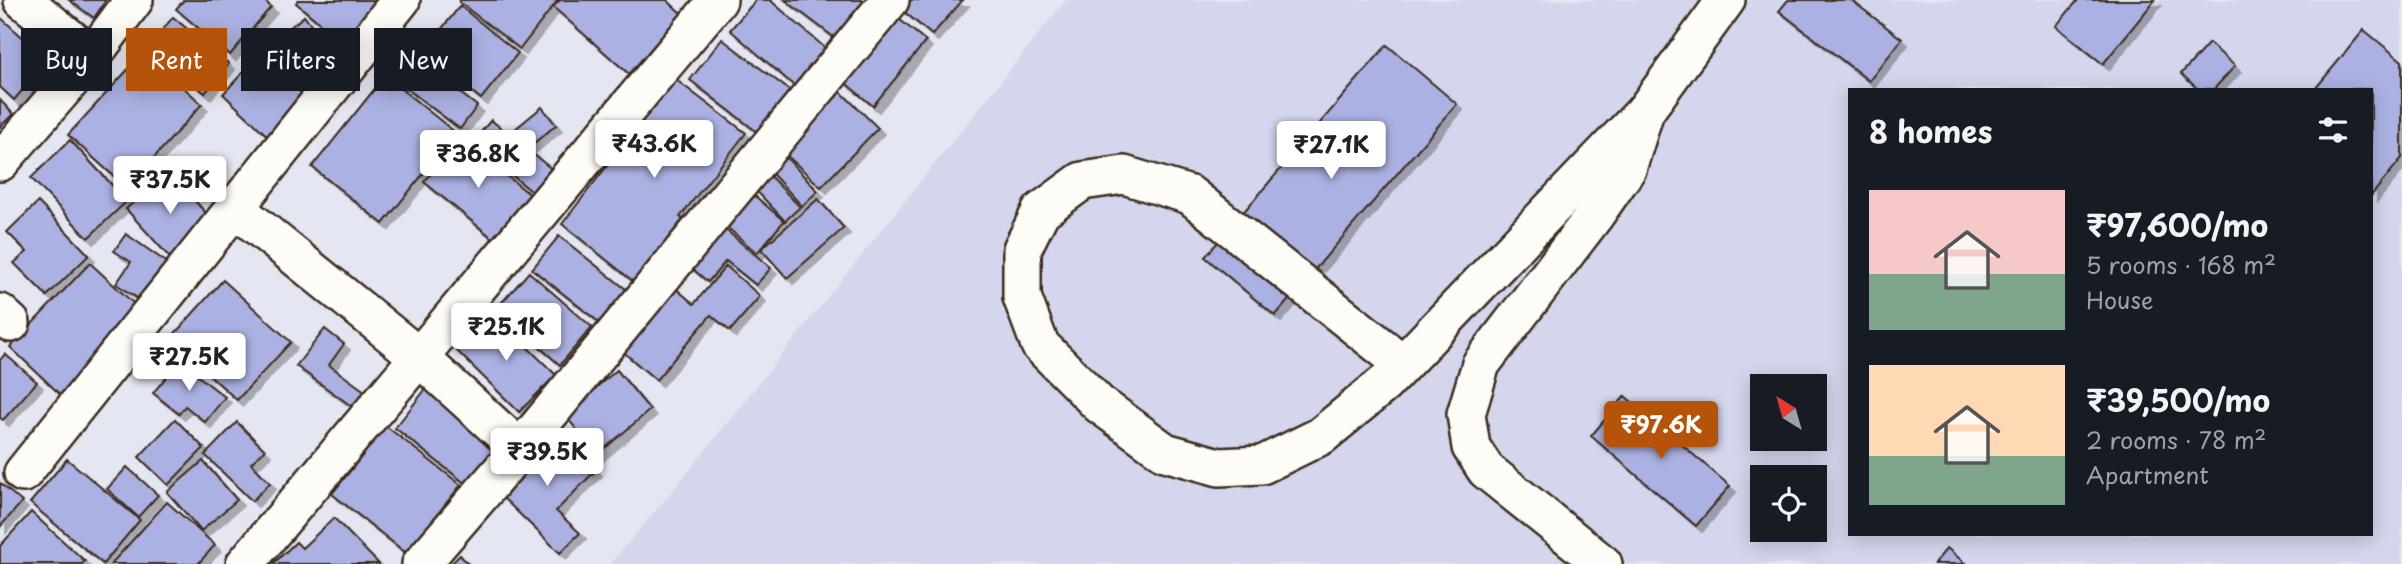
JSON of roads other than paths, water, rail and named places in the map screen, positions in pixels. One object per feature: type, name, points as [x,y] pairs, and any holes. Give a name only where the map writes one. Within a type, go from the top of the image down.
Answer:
[{"type":"street","points":[[23,0],[58,28]]},
{"type":"street","points":[[112,29],[134,0]]},
{"type":"street","points":[[23,473],[401,0]]},
{"type":"street","points":[[245,564],[718,0]]},
{"type":"street","points":[[421,564],[520,449],[890,0]]},
{"type":"street","points":[[1403,364],[1190,195],[1124,175],[1082,181],[1041,211],[1022,249],[1022,297],[1040,345],[1099,404],[1165,452],[1219,467],[1262,465],[1321,436],[1384,384],[1645,111],[1726,0]]},
{"type":"street","points":[[0,162],[62,91]]},
{"type":"street","points":[[1603,564],[1486,470],[1471,447],[1465,414],[1480,364],[1595,215],[1627,169],[1645,111]]},
{"type":"street","points":[[235,208],[419,357],[520,449]]}]
